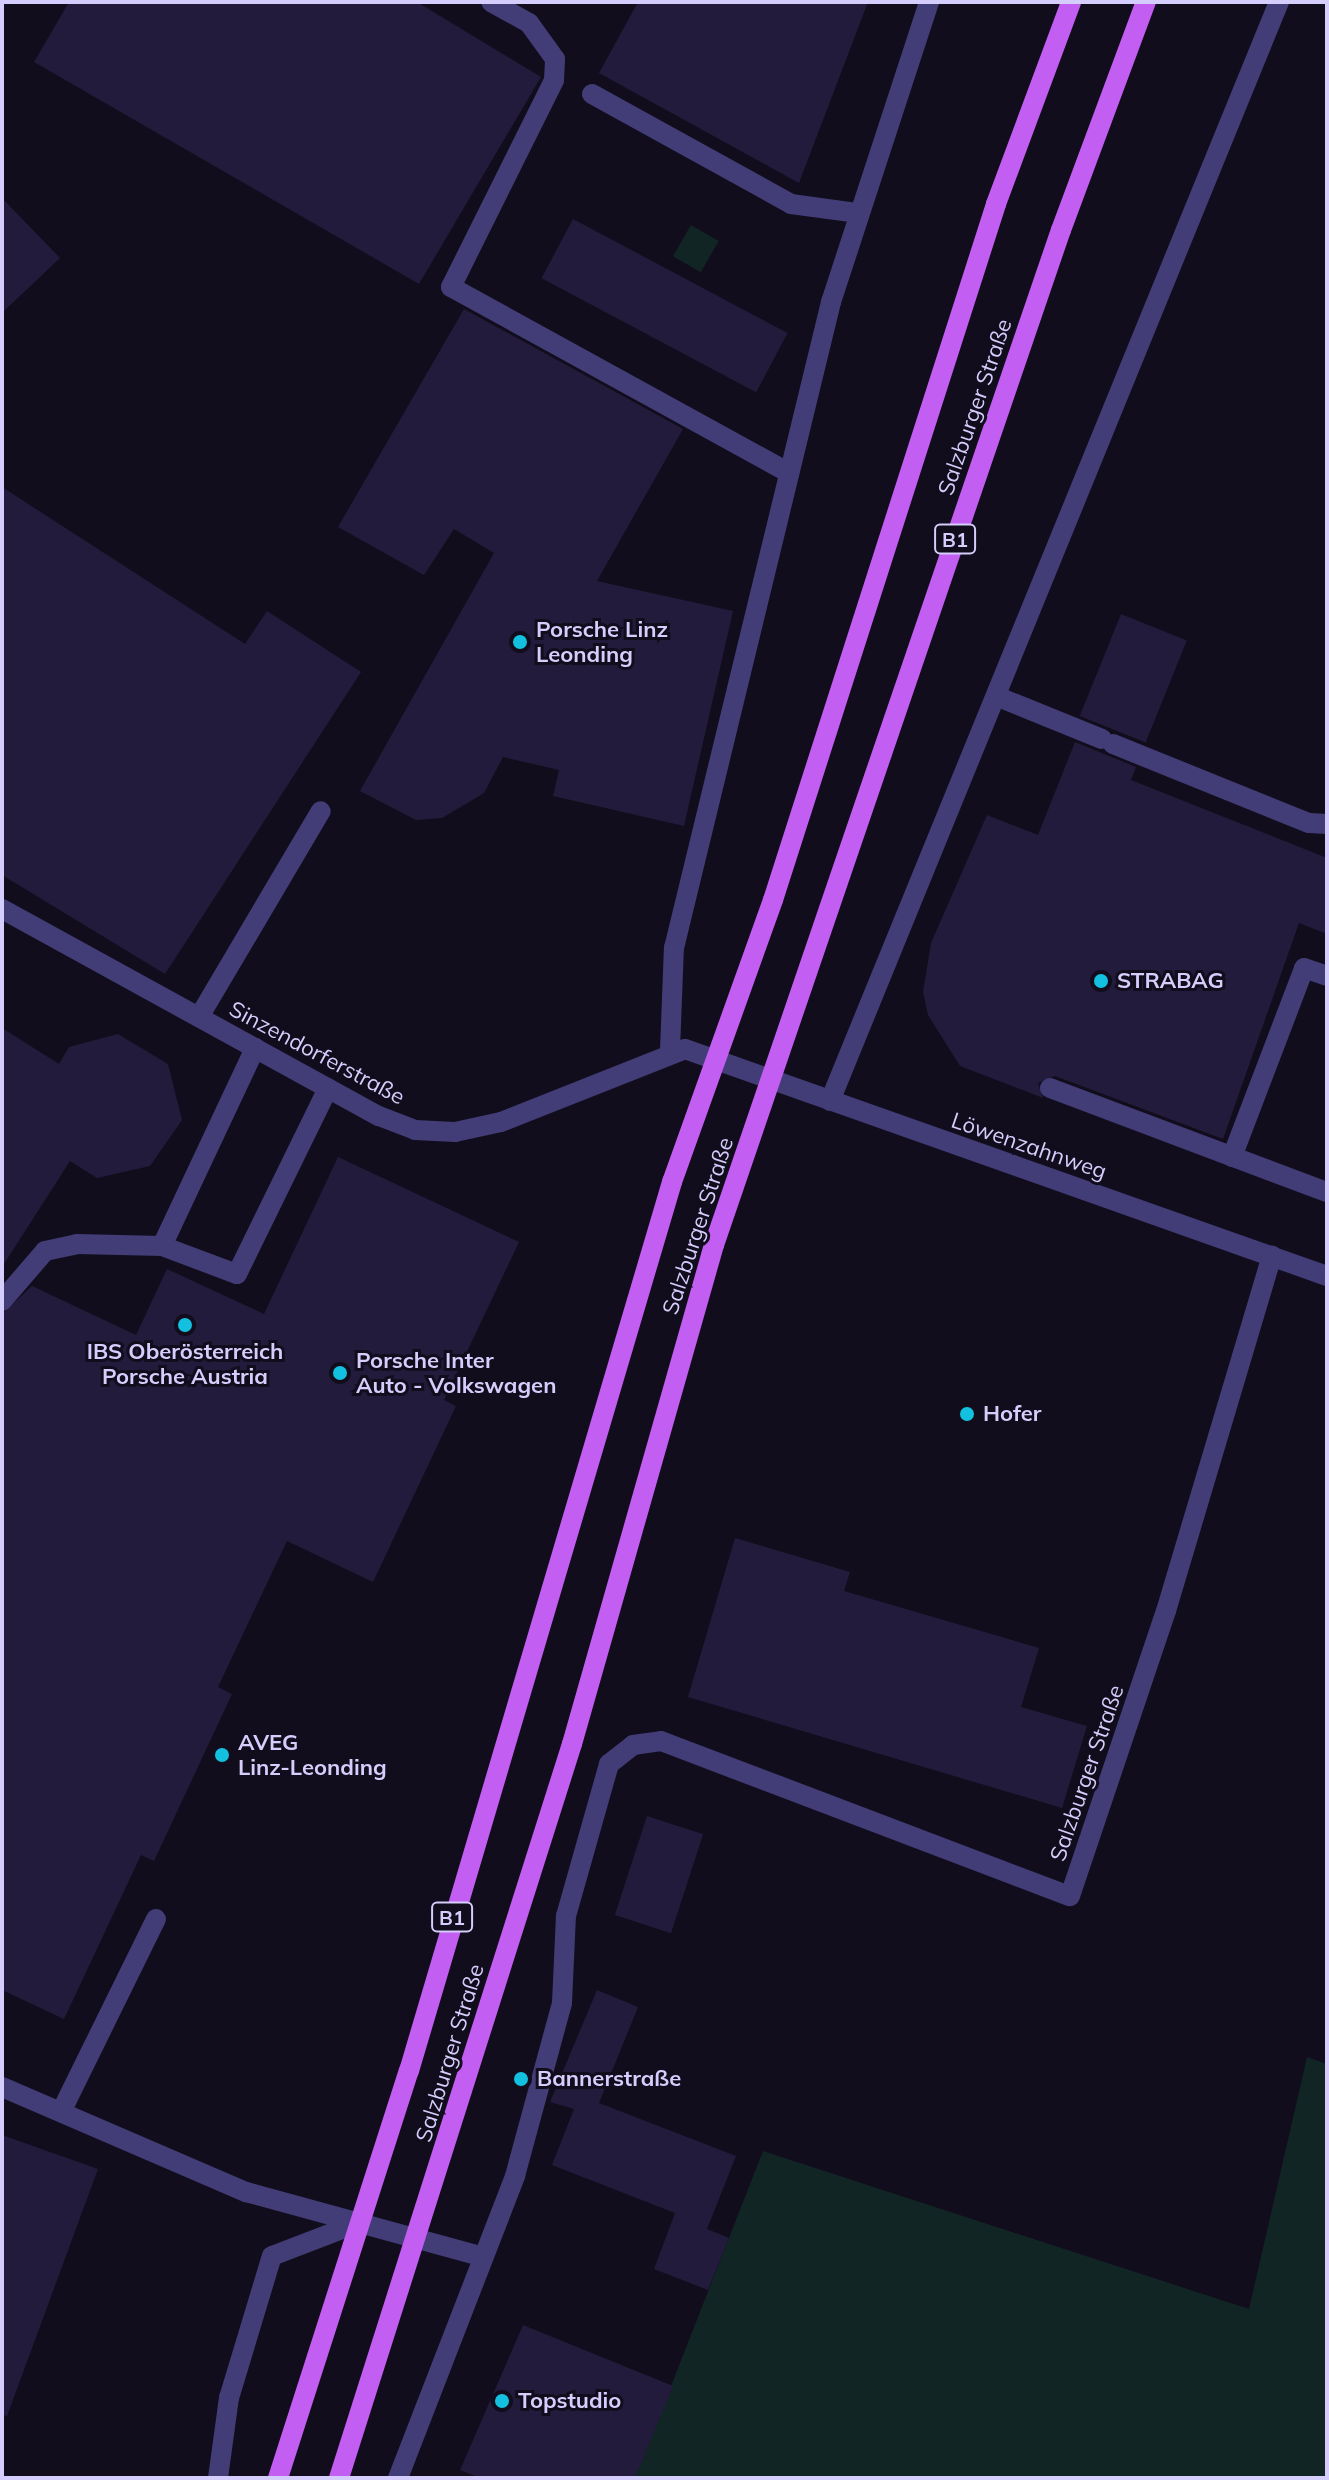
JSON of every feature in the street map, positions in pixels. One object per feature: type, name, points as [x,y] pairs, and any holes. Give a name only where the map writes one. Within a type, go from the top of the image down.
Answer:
[{"type":"main road","name":"Salzburger Straße","points":[[278,2478],[409,2071],[568,1515],[996,204],[1071,2]]},
{"type":"main road","name":"Salzburger Straße","points":[[339,2478],[572,1744],[714,1245],[1056,245],[1146,2]]},
{"type":"street","points":[[491,2],[529,23],[555,59],[554,80],[451,287],[789,473]]},
{"type":"street","points":[[716,1059],[670,1050],[674,948],[789,473],[858,213],[929,2]]},
{"type":"street","points":[[830,1101],[1279,2]]},
{"type":"street","points":[[592,94],[791,204],[858,213]]},
{"type":"street","points":[[996,696],[1309,823],[1327,824]]},
{"type":"street","points":[[199,1017],[321,811]]},
{"type":"street","name":"Sinzendorferstraße","points":[[2,909],[328,1088],[415,1130],[455,1132],[595,1088],[670,1050]]},
{"type":"street","points":[[1232,1157],[1304,968],[1327,976]]},
{"type":"street","points":[[162,1246],[255,1048]]},
{"type":"street","name":"Löwenzahnweg","points":[[716,1059],[1327,1276]]},
{"type":"street","points":[[2,1301],[45,1251],[77,1244],[162,1246],[237,1274],[328,1088]]},
{"type":"street","points":[[1050,1088],[1327,1192]]},
{"type":"street","name":"Salzburger Straße","points":[[398,2478],[515,2176],[559,2015],[566,1916],[609,1764],[633,1745],[661,1741],[1070,1896],[1166,1611],[1272,1255]]},
{"type":"street","points":[[61,2112],[156,1919]]},
{"type":"street","points":[[2,2087],[246,2192],[483,2257]]},
{"type":"street","points":[[218,2478],[229,2398],[272,2256],[358,2223]]},
{"type":"green space","points":[[691,225],[719,241],[701,272],[673,256]]},
{"type":"green space","points":[[1307,2057],[1327,2064],[1327,2478],[635,2478],[763,2151],[1249,2309]]},
{"type":"building","points":[[69,2],[417,2],[541,77],[419,284],[34,62]]},
{"type":"building","points":[[638,2],[868,2],[799,183],[599,73]]},
{"type":"building","points":[[2,198],[60,258],[2,313]]},
{"type":"building","points":[[573,219],[788,333],[756,392],[542,278]]},
{"type":"building","points":[[464,309],[683,429],[597,581],[733,611],[684,826],[553,796],[559,770],[503,757],[484,793],[442,818],[416,820],[360,791],[494,553],[454,529],[424,575],[338,527]]},
{"type":"building","points":[[2,487],[245,644],[267,611],[361,672],[165,974],[2,875]]},
{"type":"building","points":[[1121,614],[1187,641],[1146,743],[1080,716]]},
{"type":"building","name":"STRABAG","points":[[1075,742],[1136,767],[1131,780],[1327,858],[1327,934],[1299,923],[1223,1139],[1055,1076],[1038,1083],[1043,1098],[960,1066],[928,1015],[923,992],[931,943],[987,815],[1038,835]]},
{"type":"building","points":[[2,1028],[59,1064],[69,1047],[118,1034],[168,1064],[182,1120],[150,1166],[97,1178],[70,1161],[2,1267]]},
{"type":"building","points":[[338,1157],[519,1242],[444,1400],[456,1406],[373,1582],[287,1541],[218,1687],[232,1694],[154,1861],[141,1855],[64,2019],[2,1990],[2,1314],[32,1286],[136,1335],[167,1269],[264,1314]]},
{"type":"building","points":[[735,1538],[850,1572],[844,1591],[1039,1648],[1021,1707],[1087,1726],[1062,1808],[688,1697]]},
{"type":"building","points":[[647,1816],[703,1834],[671,1933],[615,1915]]},
{"type":"building","points":[[597,1990],[638,2007],[599,2103],[736,2156],[707,2229],[729,2238],[708,2290],[654,2269],[675,2213],[552,2165],[574,2109],[550,2102]]},
{"type":"building","points":[[2,2135],[98,2169],[7,2416],[2,2415]]},
{"type":"building","points":[[523,2325],[673,2386],[635,2478],[480,2478],[460,2470]]},
{"type":"place","name":"Porsche Linz Leonding","points":[[520,642]]},
{"type":"place","name":"STRABAG","points":[[1101,981]]},
{"type":"place","name":"IBS Oberösterreich Porsche Austria","points":[[185,1325]]},
{"type":"place","name":"Porsche Inter Auto - Volkswagen","points":[[340,1373]]},
{"type":"place","name":"Hofer","points":[[967,1414]]},
{"type":"place","name":"AVEG Linz-Leonding","points":[[222,1755]]},
{"type":"place","name":"Bannerstraße","points":[[521,2079]]},
{"type":"place","name":"Topstudio","points":[[502,2401]]}]
